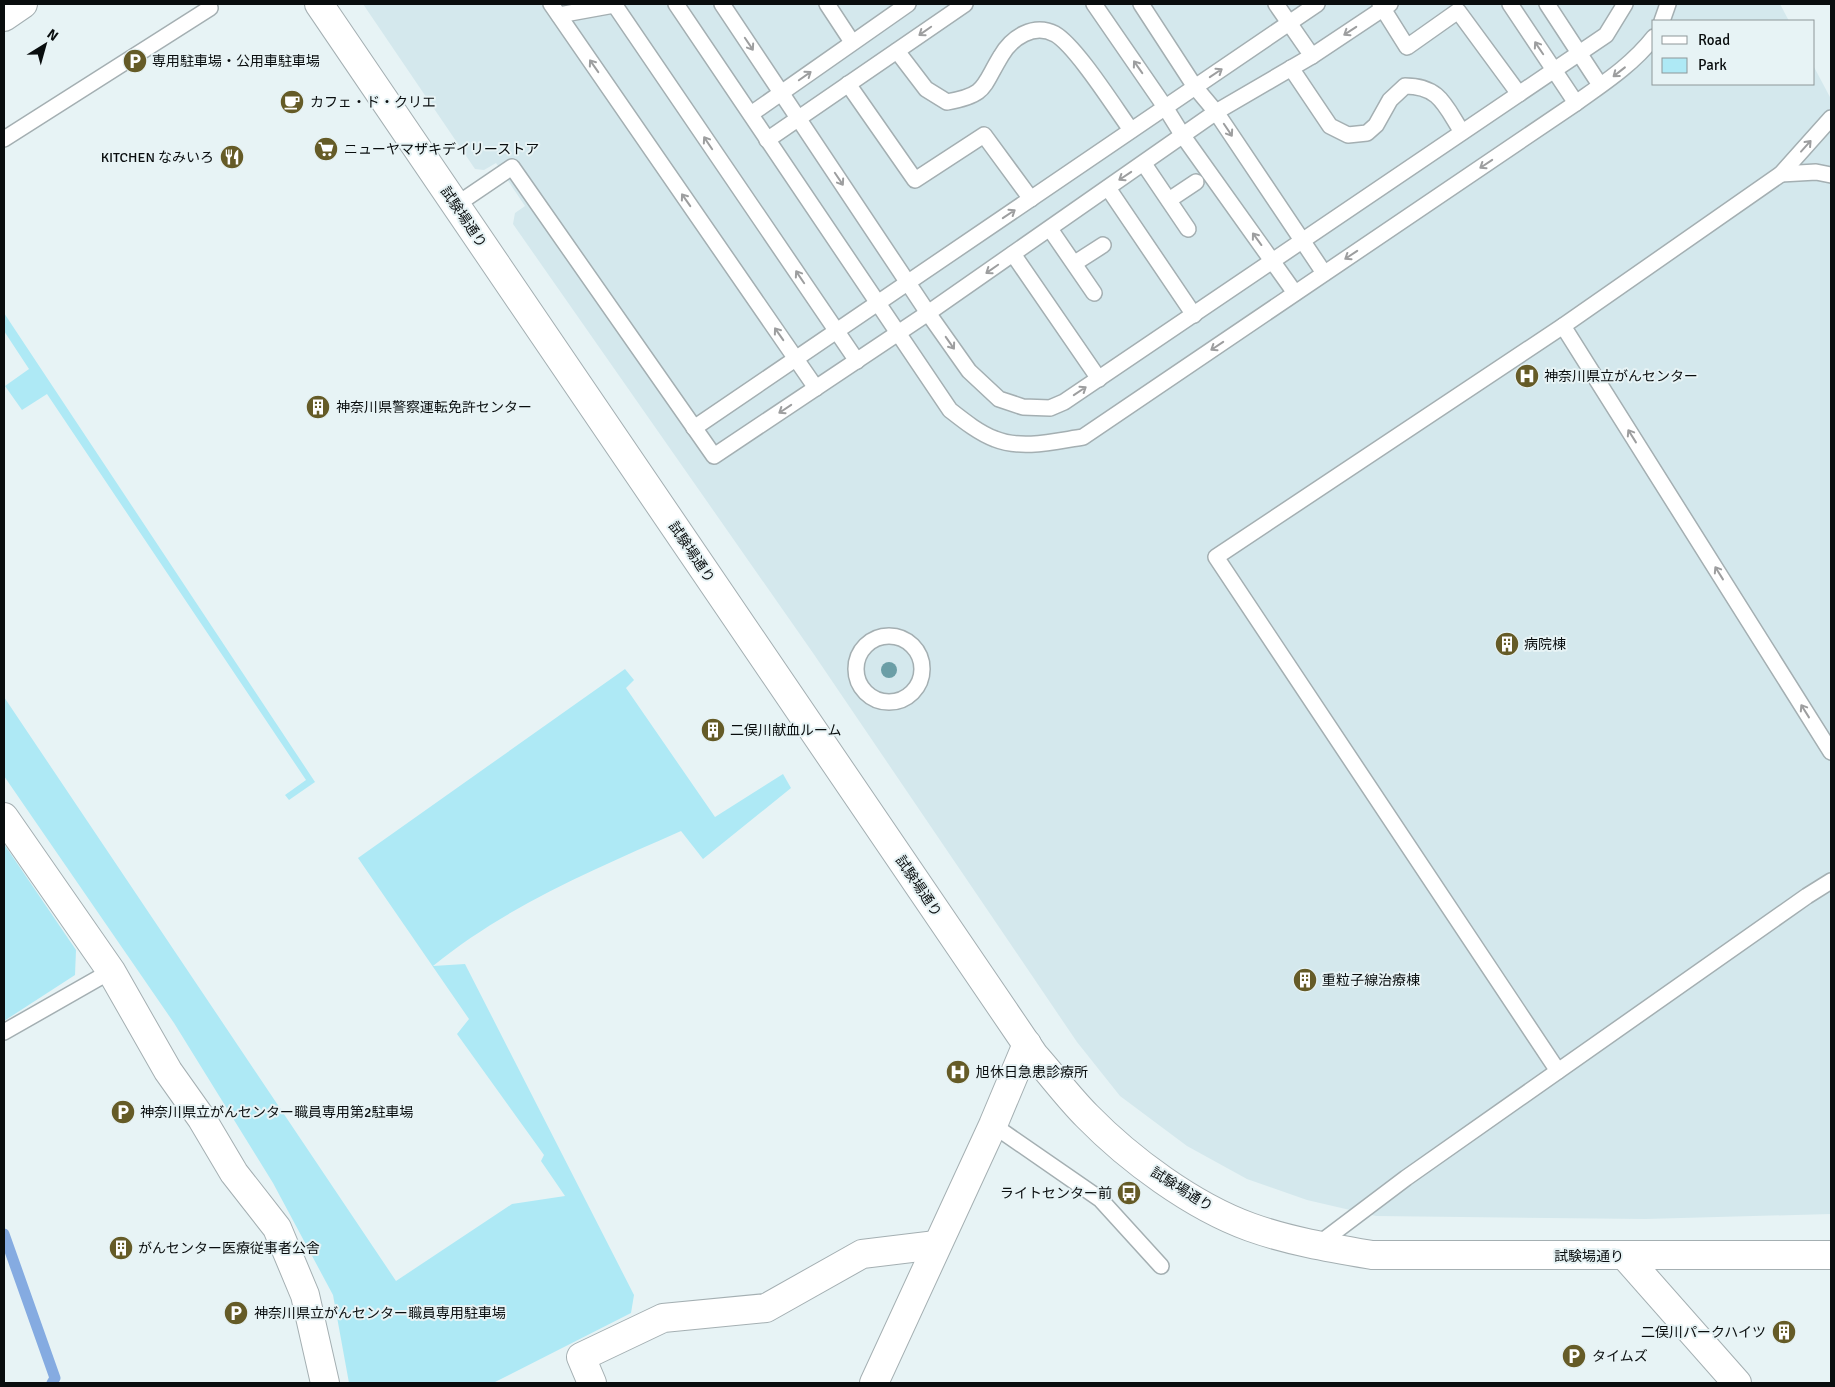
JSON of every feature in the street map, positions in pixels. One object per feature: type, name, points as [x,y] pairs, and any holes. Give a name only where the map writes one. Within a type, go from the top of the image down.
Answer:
[{"type":"street","points":[[4,17],[23,4]]},
{"type":"street","name":"試験場通り","points":[[319,4],[1034,1055],[1087,1116],[1142,1164],[1200,1203],[1249,1227],[1316,1246],[1372,1255],[1831,1255]]},
{"type":"street","points":[[4,817],[111,971],[168,1071],[202,1119],[234,1173],[277,1228],[305,1295],[325,1383]]},
{"type":"street","points":[[874,1383],[993,1125],[1027,1044]]},
{"type":"street","points":[[592,1383],[581,1357],[663,1318],[766,1308],[862,1254],[936,1245]]},
{"type":"street","points":[[1624,1255],[1737,1383]]},
{"type":"lane","points":[[816,388],[555,9],[614,4],[857,361]]},
{"type":"lane","points":[[676,4],[950,410],[967,424],[996,440],[1024,444],[1083,437],[1576,103],[1642,52],[1652,40]]},
{"type":"lane","points":[[722,4],[928,313],[970,371],[999,399],[1023,407],[1050,408],[1064,402],[1099,379],[1606,35],[1625,4]]},
{"type":"lane","points":[[827,4],[852,42]]},
{"type":"lane","points":[[767,140],[965,4]]},
{"type":"lane","points":[[1094,4],[1183,136],[1296,292]]},
{"type":"lane","points":[[1141,4],[1195,87],[1216,112],[1324,273]]},
{"type":"lane","points":[[1276,4],[1312,56]]},
{"type":"lane","points":[[694,428],[1317,4]]},
{"type":"lane","points":[[1510,4],[1576,103]]},
{"type":"lane","points":[[1547,4],[1600,85]]},
{"type":"lane","points":[[1662,20],[1668,4]]},
{"type":"lane","points":[[751,114],[904,5]]},
{"type":"lane","points":[[456,205],[512,167],[714,456],[928,313],[1216,112],[1312,56],[1385,5],[1407,47],[1458,11],[1519,94]]},
{"type":"lane","points":[[4,139],[210,8]]},
{"type":"lane","points":[[897,51],[926,89],[947,102],[965,99],[979,93],[989,80],[1001,55],[1014,39],[1033,30],[1054,34],[1069,45],[1131,130]]},
{"type":"lane","points":[[1291,68],[1330,126],[1348,135],[1367,134],[1376,125],[1390,100],[1405,86],[1420,86],[1436,93],[1462,132]]},
{"type":"lane","points":[[848,84],[915,180],[984,134],[1030,199]]},
{"type":"lane","points":[[1558,1071],[1216,557],[1563,326],[1781,174],[1831,118]]},
{"type":"lane","points":[[1144,164],[1188,229]]},
{"type":"lane","points":[[1781,174],[1816,172],[1831,175]]},
{"type":"lane","points":[[1169,200],[1196,182]]},
{"type":"lane","points":[[1108,188],[1194,315]]},
{"type":"lane","points":[[1050,228],[1094,293]]},
{"type":"lane","points":[[1075,263],[1103,245]]},
{"type":"lane","points":[[1013,254],[1099,379]]},
{"type":"lane","points":[[1563,326],[1831,752]]},
{"type":"lane","points":[[891,636],[904,640],[914,648],[921,661],[922,671],[915,690],[907,697],[894,702],[881,701],[869,695],[860,684],[856,671],[858,658],[866,646],[877,639],[891,636]]},
{"type":"lane","points":[[1316,1246],[1406,1178],[1831,881]]},
{"type":"lane","points":[[4,1032],[111,971]]},
{"type":"lane","points":[[993,1125],[1100,1199],[1161,1266]]},
{"type":"shaded area","name":"神奈川県立がんセンター","points":[[363,4],[1780,4],[1788,20],[1652,20],[1652,85],[1815,85],[1815,69],[1831,99],[1831,1214],[1645,1219],[1376,1216],[1307,1200],[1247,1179],[1187,1146],[1120,1096],[1077,1042],[813,653],[513,224],[515,213],[525,206],[496,163],[484,170],[475,169]]},
{"type":"green space","points":[[4,313],[315,782],[289,800],[285,795],[306,780],[47,394],[22,410],[5,386],[29,369],[4,331]]},
{"type":"green space","points":[[625,669],[634,680],[626,688],[715,817],[783,774],[791,788],[703,859],[681,831],[552,890],[490,925],[433,966],[465,964],[634,1295],[631,1313],[493,1383],[349,1383],[333,1295],[273,1183],[174,1023],[4,776],[4,697],[396,1281],[512,1204],[565,1196],[541,1161],[544,1155],[457,1034],[469,1019],[358,858]]},
{"type":"green space","points":[[4,844],[76,950],[75,975],[4,1021]]},
{"type":"waterway","points":[[4,1234],[55,1378],[52,1383]]},
{"type":"place","name":"専用駐車場・公用車駐車場","points":[[135,61]]},
{"type":"place","name":"カフェ・ド・クリエ","points":[[292,102]]},
{"type":"place","name":"ニューヤマザキデイリーストア","points":[[326,149]]},
{"type":"place","name":"KITCHEN なみいろ","points":[[232,157]]},
{"type":"place","name":"神奈川県立がんセンター","points":[[1527,376]]},
{"type":"place","name":"神奈川県警察運転免許センター","points":[[318,407]]},
{"type":"place","name":"病院棟","points":[[1507,644]]},
{"type":"place","name":"二俣川献血ルーム","points":[[713,730]]},
{"type":"place","name":"重粒子線治療棟","points":[[1305,980]]},
{"type":"place","name":"旭休日急患診療所","points":[[958,1072]]},
{"type":"place","name":"神奈川県立がんセンター職員専用第2駐車場","points":[[123,1112]]},
{"type":"place","name":"ライトセンター前","points":[[1129,1193]]},
{"type":"place","name":"がんセンター医療従事者公舎","points":[[121,1248]]},
{"type":"place","name":"神奈川県立がんセンター職員専用駐車場","points":[[236,1313]]},
{"type":"place","name":"二俣川パークハイツ","points":[[1784,1332]]},
{"type":"place","name":"タイムズ","points":[[1574,1356]]}]
